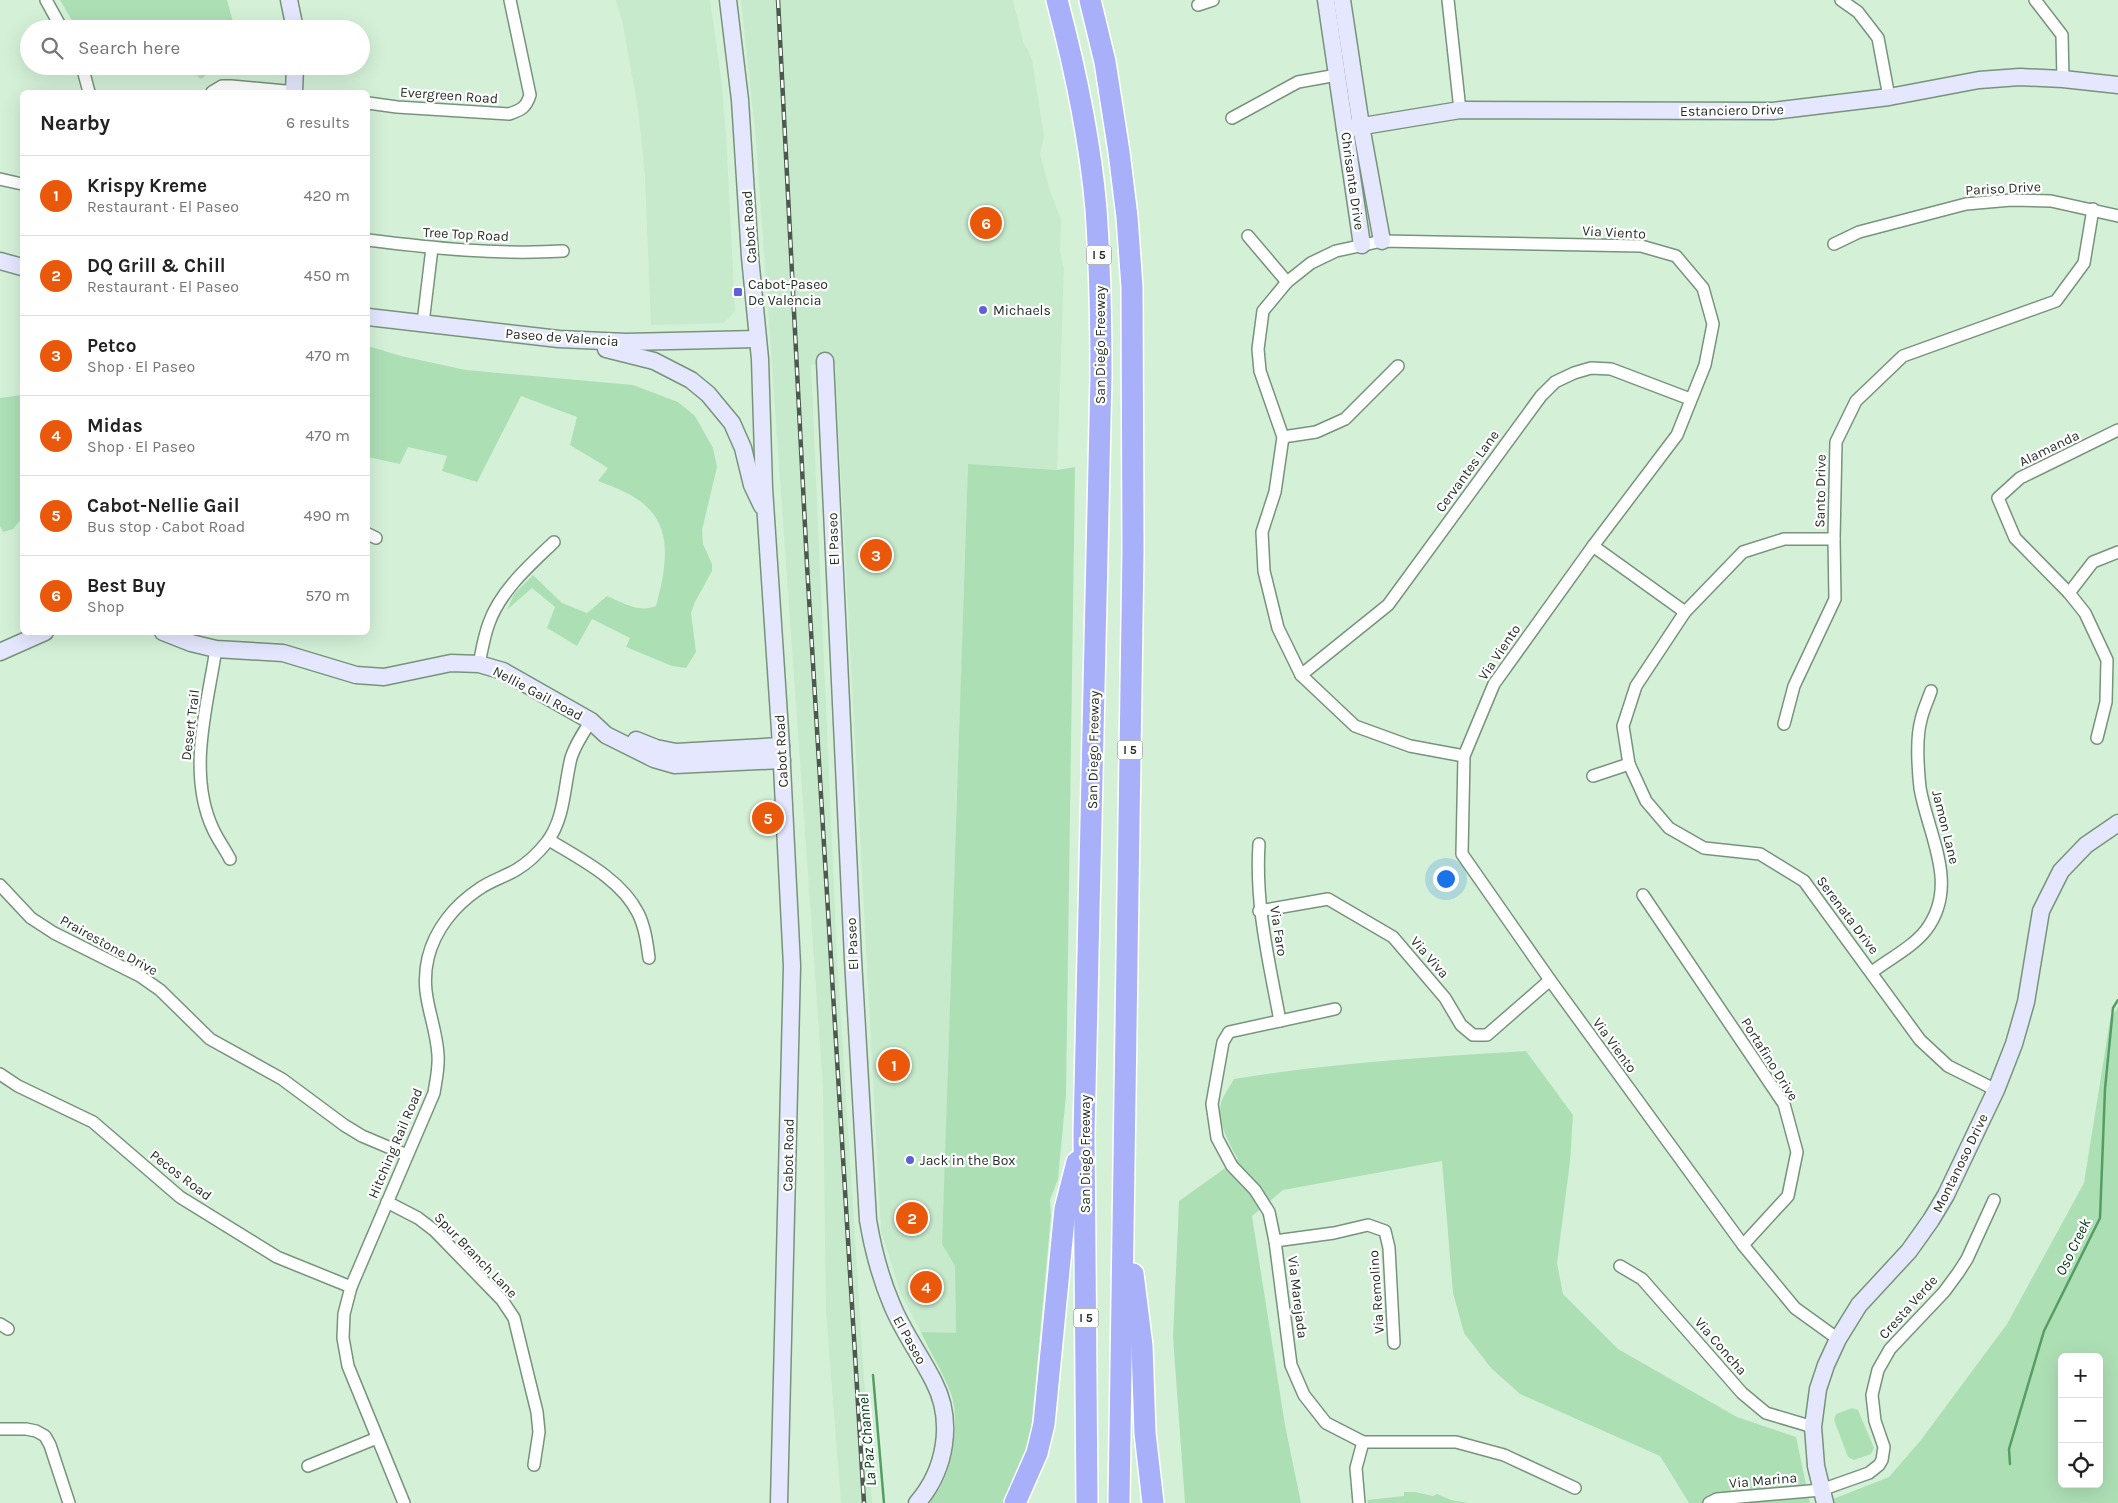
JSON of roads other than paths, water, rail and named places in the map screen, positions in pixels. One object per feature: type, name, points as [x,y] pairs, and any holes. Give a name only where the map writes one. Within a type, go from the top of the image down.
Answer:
[{"type":"highway","name":"San Diego Freeway","points":[[1057,0],[1079,92],[1096,207],[1101,292],[1101,376],[1084,1133],[1087,1503]]},
{"type":"highway","name":"I 5","points":[[1090,0],[1105,62],[1119,152],[1127,217],[1132,287],[1133,551],[1119,1503]]},
{"type":"highway","points":[[1015,1503],[1037,1453],[1044,1424],[1065,1209],[1084,1133]]},
{"type":"highway","points":[[1123,1194],[1142,1346],[1145,1434],[1153,1503]]},
{"type":"street","points":[[46,0],[57,20]]},
{"type":"street","points":[[289,0],[293,20]]},
{"type":"street","name":"Evergreen Road","points":[[370,103],[398,107],[509,114],[520,111],[527,105],[530,96],[510,0]]},
{"type":"street","name":"Cabot Road","points":[[728,0],[740,100],[757,339],[765,512],[781,753],[792,966],[779,1503]]},
{"type":"street","points":[[1198,5],[1213,0]]},
{"type":"street","name":"Chrisanta Drive","points":[[1326,0],[1338,75],[1382,241]]},
{"type":"street","name":"Chrisanta Drive","points":[[1342,0],[1362,245],[1336,251],[1311,263],[1287,282],[1263,311],[1258,349],[1260,371],[1283,437],[1275,492],[1262,532],[1264,571],[1278,628],[1301,675],[1355,726],[1410,746],[1464,756]]},
{"type":"street","points":[[1448,0],[1460,110]]},
{"type":"street","points":[[1841,0],[1858,12],[1878,38],[1889,97]]},
{"type":"street","points":[[2035,0],[2062,35],[2063,79]]},
{"type":"street","points":[[84,75],[88,90]]},
{"type":"street","points":[[295,75],[295,90]]},
{"type":"street","points":[[1232,118],[1298,82],[1338,75]]},
{"type":"street","name":"Estanciero Drive","points":[[1353,128],[1460,110],[1773,111],[1889,97],[1979,80],[2020,77],[2063,79],[2118,86]]},
{"type":"street","points":[[216,90],[222,86],[273,90]]},
{"type":"street","points":[[0,179],[20,184]]},
{"type":"street","name":"Pariso Drive","points":[[1834,244],[1859,232],[1966,204],[2011,200],[2051,201],[2118,216]]},
{"type":"street","name":"Santo Drive","points":[[1784,724],[1794,686],[1835,599],[1836,442],[1856,401],[1903,356],[2056,301],[2084,262],[2093,210]]},
{"type":"street","points":[[1248,236],[1287,282]]},
{"type":"street","name":"Tree Top Road","points":[[370,240],[486,252],[562,251]]},
{"type":"street","name":"Via Viento","points":[[1362,245],[1382,241],[1641,246],[1676,256],[1702,288],[1712,324],[1705,365],[1677,435],[1593,546],[1494,684],[1464,756],[1462,854],[1550,980],[1743,1245],[1795,1308],[1838,1339]]},
{"type":"street","points":[[423,323],[432,248]]},
{"type":"street","points":[[0,262],[20,267]]},
{"type":"street","name":"Paseo de Valencia","points":[[370,317],[559,339],[626,342],[757,339]]},
{"type":"street","points":[[559,339],[654,360],[692,380],[708,394],[732,423],[743,448],[752,485],[765,512]]},
{"type":"street","name":"El Paseo","points":[[825,361],[853,959],[868,1220],[874,1251],[892,1306],[934,1382],[942,1402],[945,1424],[944,1448],[933,1480],[917,1503]]},
{"type":"street","points":[[1283,437],[1316,432],[1345,419],[1398,366]]},
{"type":"street","name":"Cervantes Lane","points":[[1301,675],[1388,605],[1541,396],[1555,382],[1574,373],[1591,368],[1611,369],[1690,399]]},
{"type":"street","name":"Alamanda","points":[[2070,594],[2015,538],[1998,498],[2020,478],[2118,430]]},
{"type":"street","name":"Serenata Drive","points":[[1834,539],[1784,539],[1743,552],[1685,612],[1636,686],[1623,726],[1630,764],[1646,801],[1669,828],[1704,848],[1760,854],[1804,881],[1920,1040],[1948,1066],[1996,1090]]},
{"type":"street","points":[[479,664],[489,623],[498,605],[510,587],[554,542]]},
{"type":"street","points":[[1593,546],[1685,612]]},
{"type":"street","points":[[2097,738],[2106,702],[2107,660],[2085,614],[2070,594],[2093,562],[2118,552]]},
{"type":"street","points":[[0,652],[38,635]]},
{"type":"street","name":"Nellie Gail Road","points":[[171,635],[191,643],[216,649],[283,653],[356,675],[384,677],[451,664],[479,664],[503,671],[591,721],[606,735],[634,751],[675,765],[781,753]]},
{"type":"street","name":"Desert Trail","points":[[216,649],[200,749],[200,771],[202,792],[213,830],[230,859]]},
{"type":"street","name":"Jamon Lane","points":[[1872,972],[1915,941],[1925,931],[1932,920],[1941,892],[1941,868],[1921,790],[1919,775],[1919,729],[1931,691]]},
{"type":"street","name":"Hitching Rail Road","points":[[404,1503],[348,1366],[343,1338],[344,1314],[351,1287],[434,1093],[438,1073],[436,1038],[427,1007],[425,978],[428,957],[439,931],[456,907],[480,888],[518,869],[537,853],[548,840],[563,804],[572,758],[578,742],[591,721]]},
{"type":"street","points":[[1593,776],[1630,764]]},
{"type":"street","name":"Montanoso Drive","points":[[1823,1497],[1813,1427],[1818,1389],[1838,1339],[1859,1305],[1909,1251],[1946,1195],[1996,1090],[2014,1044],[2026,1002],[2041,912],[2061,871],[2086,845],[2118,823]]},
{"type":"street","points":[[548,840],[601,874],[626,895],[638,913],[645,931],[649,958]]},
{"type":"street","name":"Via Faro","points":[[1259,844],[1260,911],[1280,1021]]},
{"type":"street","name":"Prairestone Drive","points":[[0,884],[31,918],[54,932],[140,976],[160,990],[210,1039],[282,1080],[350,1129],[407,1155]]},
{"type":"street","name":"Portafino Drive","points":[[1643,896],[1784,1104],[1797,1152],[1788,1196],[1743,1245]]},
{"type":"street","name":"Via Viva","points":[[1260,911],[1328,899],[1393,937],[1445,998],[1461,1025],[1473,1035],[1487,1035],[1550,980]]},
{"type":"street","name":"Via Marejada","points":[[1335,1009],[1229,1032],[1223,1042],[1217,1067],[1212,1104],[1217,1138],[1232,1166],[1256,1190],[1269,1212],[1276,1241],[1291,1365],[1304,1395],[1326,1423],[1363,1442],[1456,1442],[1504,1455],[1575,1488]]},
{"type":"street","name":"Pecos Road","points":[[0,1074],[18,1086],[93,1122],[180,1196],[277,1257],[351,1287]]},
{"type":"street","name":"Cresta Verde","points":[[1823,1497],[1869,1473],[1882,1460],[1884,1447],[1878,1433],[1872,1395],[1878,1370],[1890,1348],[1944,1292],[1958,1273],[1980,1233],[1994,1200]]},
{"type":"street","name":"Spur Branch Lane","points":[[387,1202],[418,1218],[436,1231],[502,1300],[514,1318],[537,1412],[539,1432],[534,1465]]},
{"type":"street","name":"Via Remolino","points":[[1276,1241],[1334,1233],[1368,1225],[1384,1231],[1389,1248],[1394,1343]]},
{"type":"street","name":"Via Concha","points":[[1620,1266],[1642,1278],[1742,1393],[1766,1412],[1813,1427]]},
{"type":"street","points":[[0,1429],[26,1429],[36,1431],[45,1436],[50,1445],[69,1503]]},
{"type":"street","points":[[308,1466],[377,1438]]},
{"type":"street","points":[[1359,1503],[1356,1468],[1363,1442]]},
{"type":"street","name":"Via Marina","points":[[1709,1503],[1717,1500],[1823,1497]]},
{"type":"waterway","name":"Oso Creek","points":[[2010,1464],[2009,1449],[2044,1331],[2100,1218],[2105,1089],[2113,1008],[2118,1000]]},
{"type":"waterway","name":"La Paz Channel","points":[[873,1375],[884,1503]]},
{"type":"railway","points":[[778,0],[807,565],[864,1503]]},
{"type":"place","name":"Best Buy","points":[[986,223]]},
{"type":"place","name":"Cabot-Paseo De Valencia","points":[[738,292]]},
{"type":"place","name":"Michaels","points":[[983,310]]},
{"type":"place","name":"Petco","points":[[876,555]]},
{"type":"place","name":"Cabot-Nellie Gail","points":[[768,818]]},
{"type":"place","name":"Krispy Kreme","points":[[894,1065]]},
{"type":"place","name":"Jack in the Box","points":[[910,1160]]},
{"type":"place","name":"DQ Grill & Chill","points":[[912,1218]]},
{"type":"place","name":"Midas","points":[[926,1287]]}]
